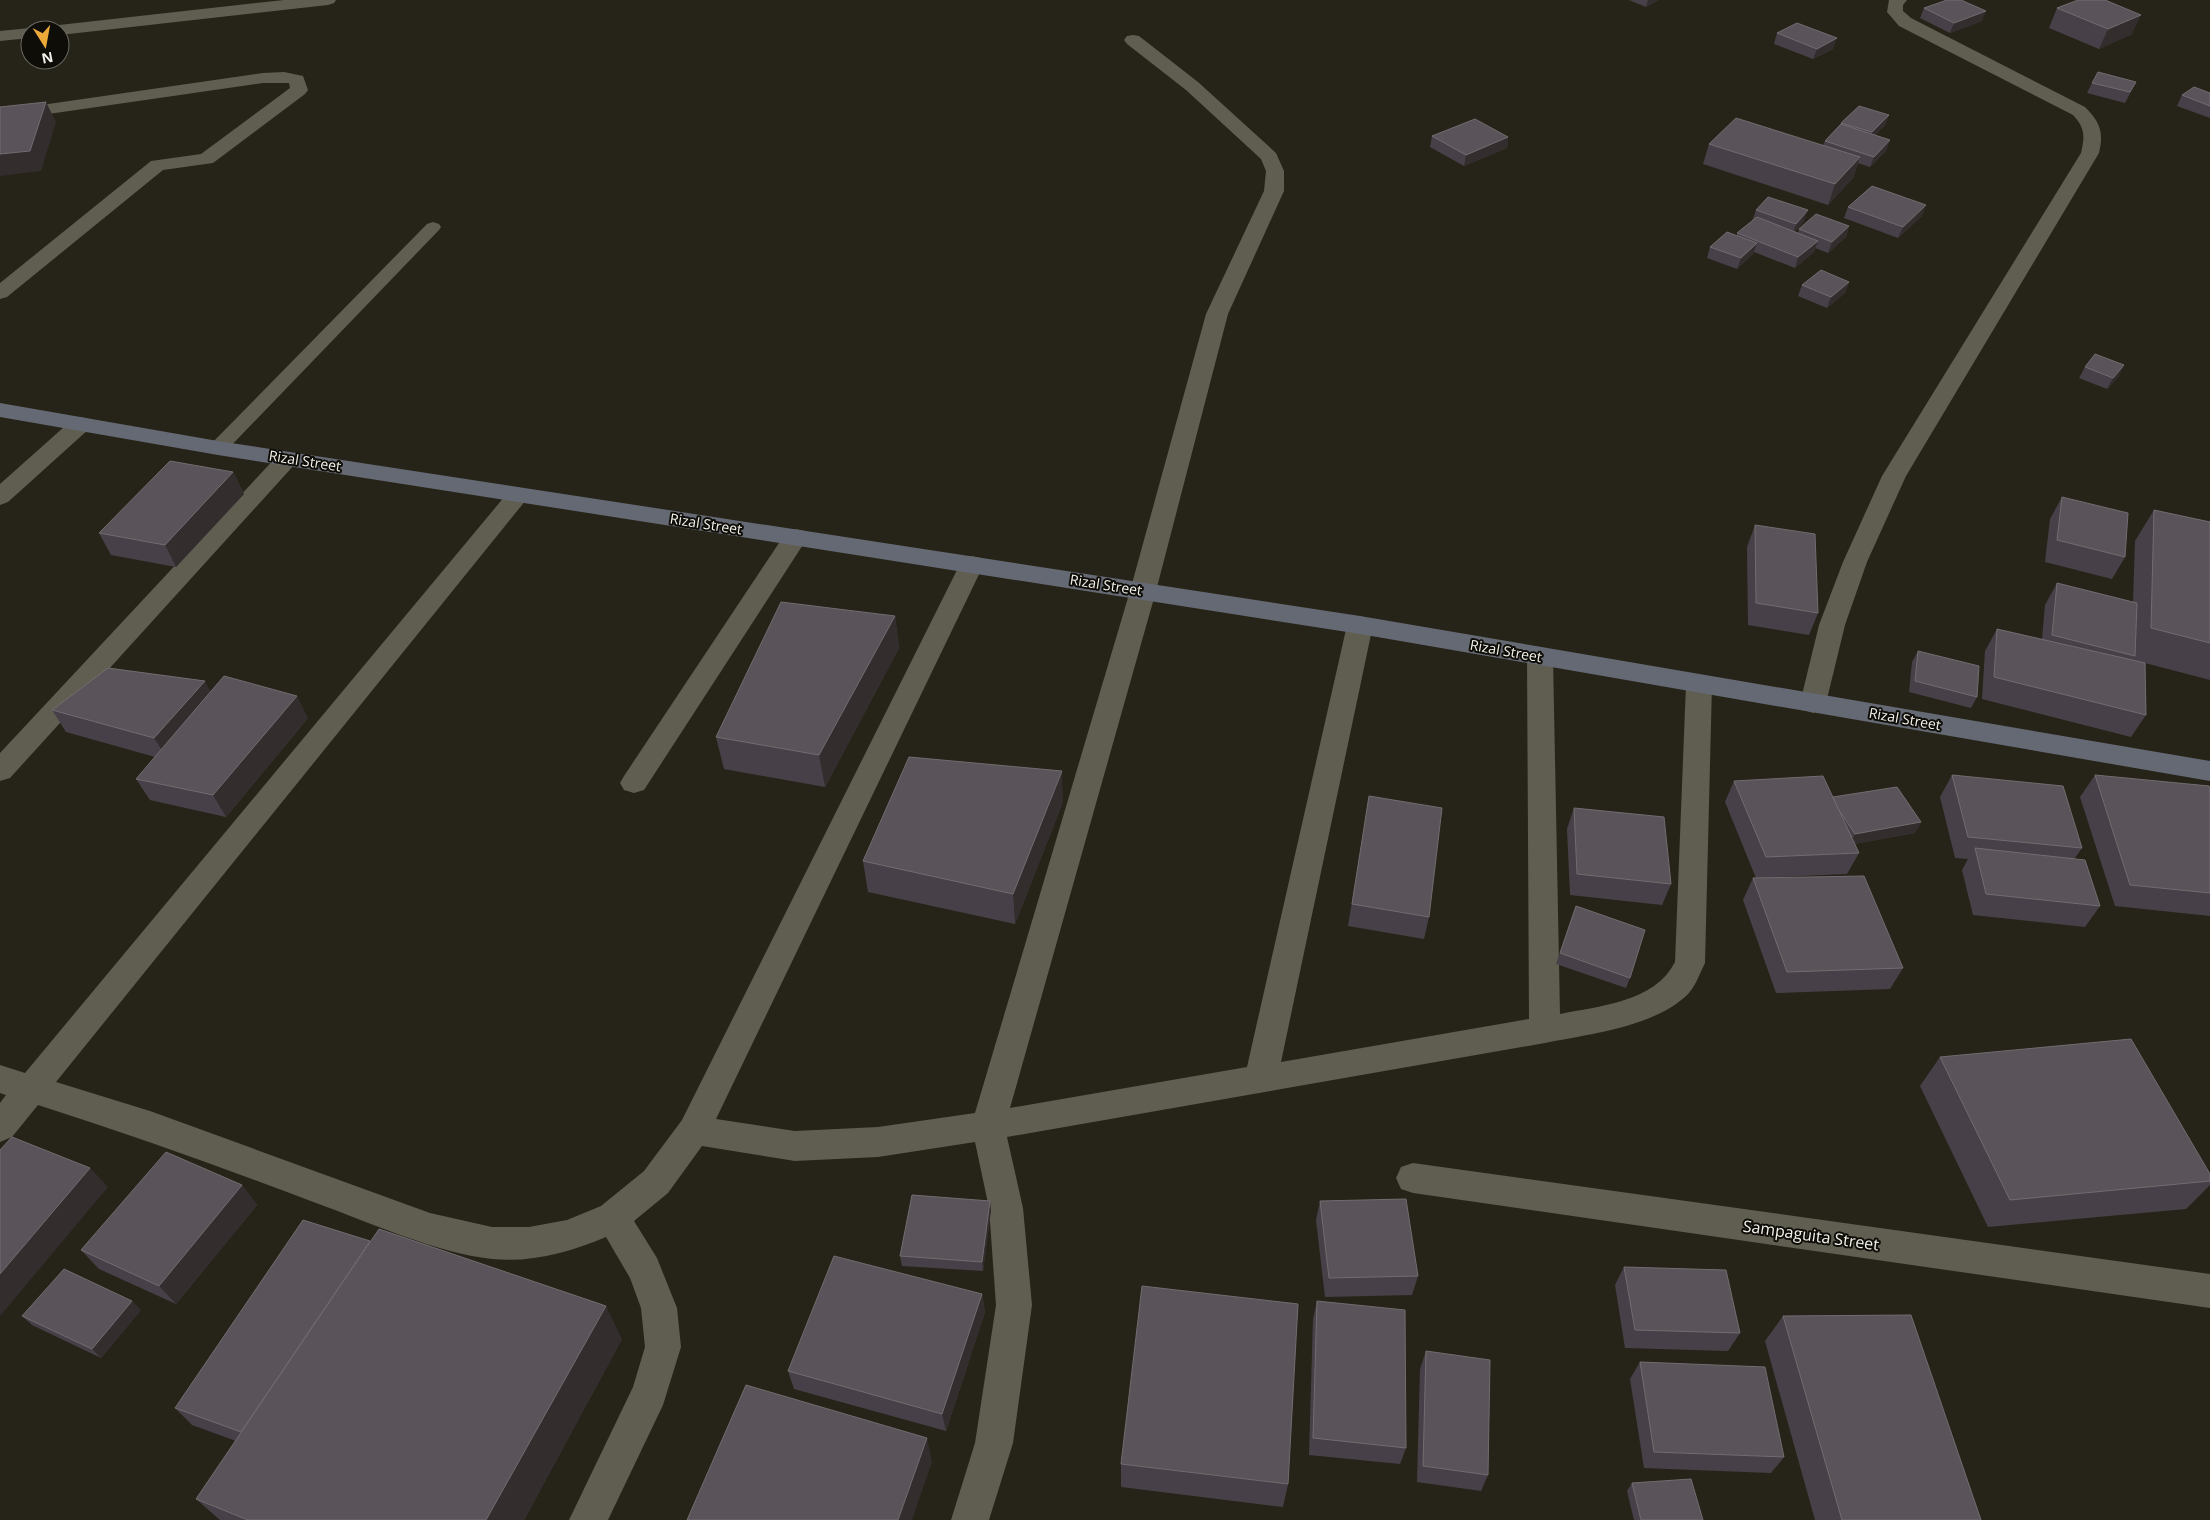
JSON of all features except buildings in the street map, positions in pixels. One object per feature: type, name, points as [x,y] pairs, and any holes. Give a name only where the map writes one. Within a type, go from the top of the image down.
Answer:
[{"type":"street","points":[[70,29],[328,0]]},
{"type":"street","points":[[1813,703],[1832,625],[1854,562],[1894,476],[2090,153],[2095,137],[2092,124],[2079,111],[1905,22],[1895,12],[1895,3],[1899,0]]},
{"type":"street","points":[[0,36],[20,34]]},
{"type":"street","points":[[970,1520],[994,1444],[1014,1305],[1006,1208],[988,1126],[1144,591],[1217,314],[1274,191],[1275,171],[1269,157],[1192,86],[1133,40]]},
{"type":"street","points":[[0,116],[263,78],[297,80],[299,90],[206,159],[158,165],[0,293]]},
{"type":"street","name":"Rizal Street","points":[[0,410],[287,459],[1360,625],[2210,771]]},
{"type":"street","points":[[0,496],[81,424]]},
{"type":"street","points":[[0,771],[287,459]]},
{"type":"street","points":[[0,1127],[518,495]]},
{"type":"street","points":[[634,783],[796,537]]},
{"type":"street","points":[[0,1079],[150,1126],[430,1229],[492,1243],[529,1243],[569,1236],[613,1217],[656,1182],[694,1130],[972,564]]},
{"type":"street","points":[[1261,1078],[1360,625]]},
{"type":"street","points":[[1540,657],[1544,1030]]},
{"type":"street","points":[[694,1130],[794,1146],[878,1142],[988,1126],[1544,1030],[1628,1012],[1660,998],[1679,984],[1690,963],[1699,684]]},
{"type":"street","name":"Sampaguita Street","points":[[1413,1178],[2210,1291]]},
{"type":"street","points":[[588,1520],[650,1392],[664,1347],[659,1308],[645,1270],[613,1217]]},
{"type":"lane","points":[[218,448],[433,227]]}]
